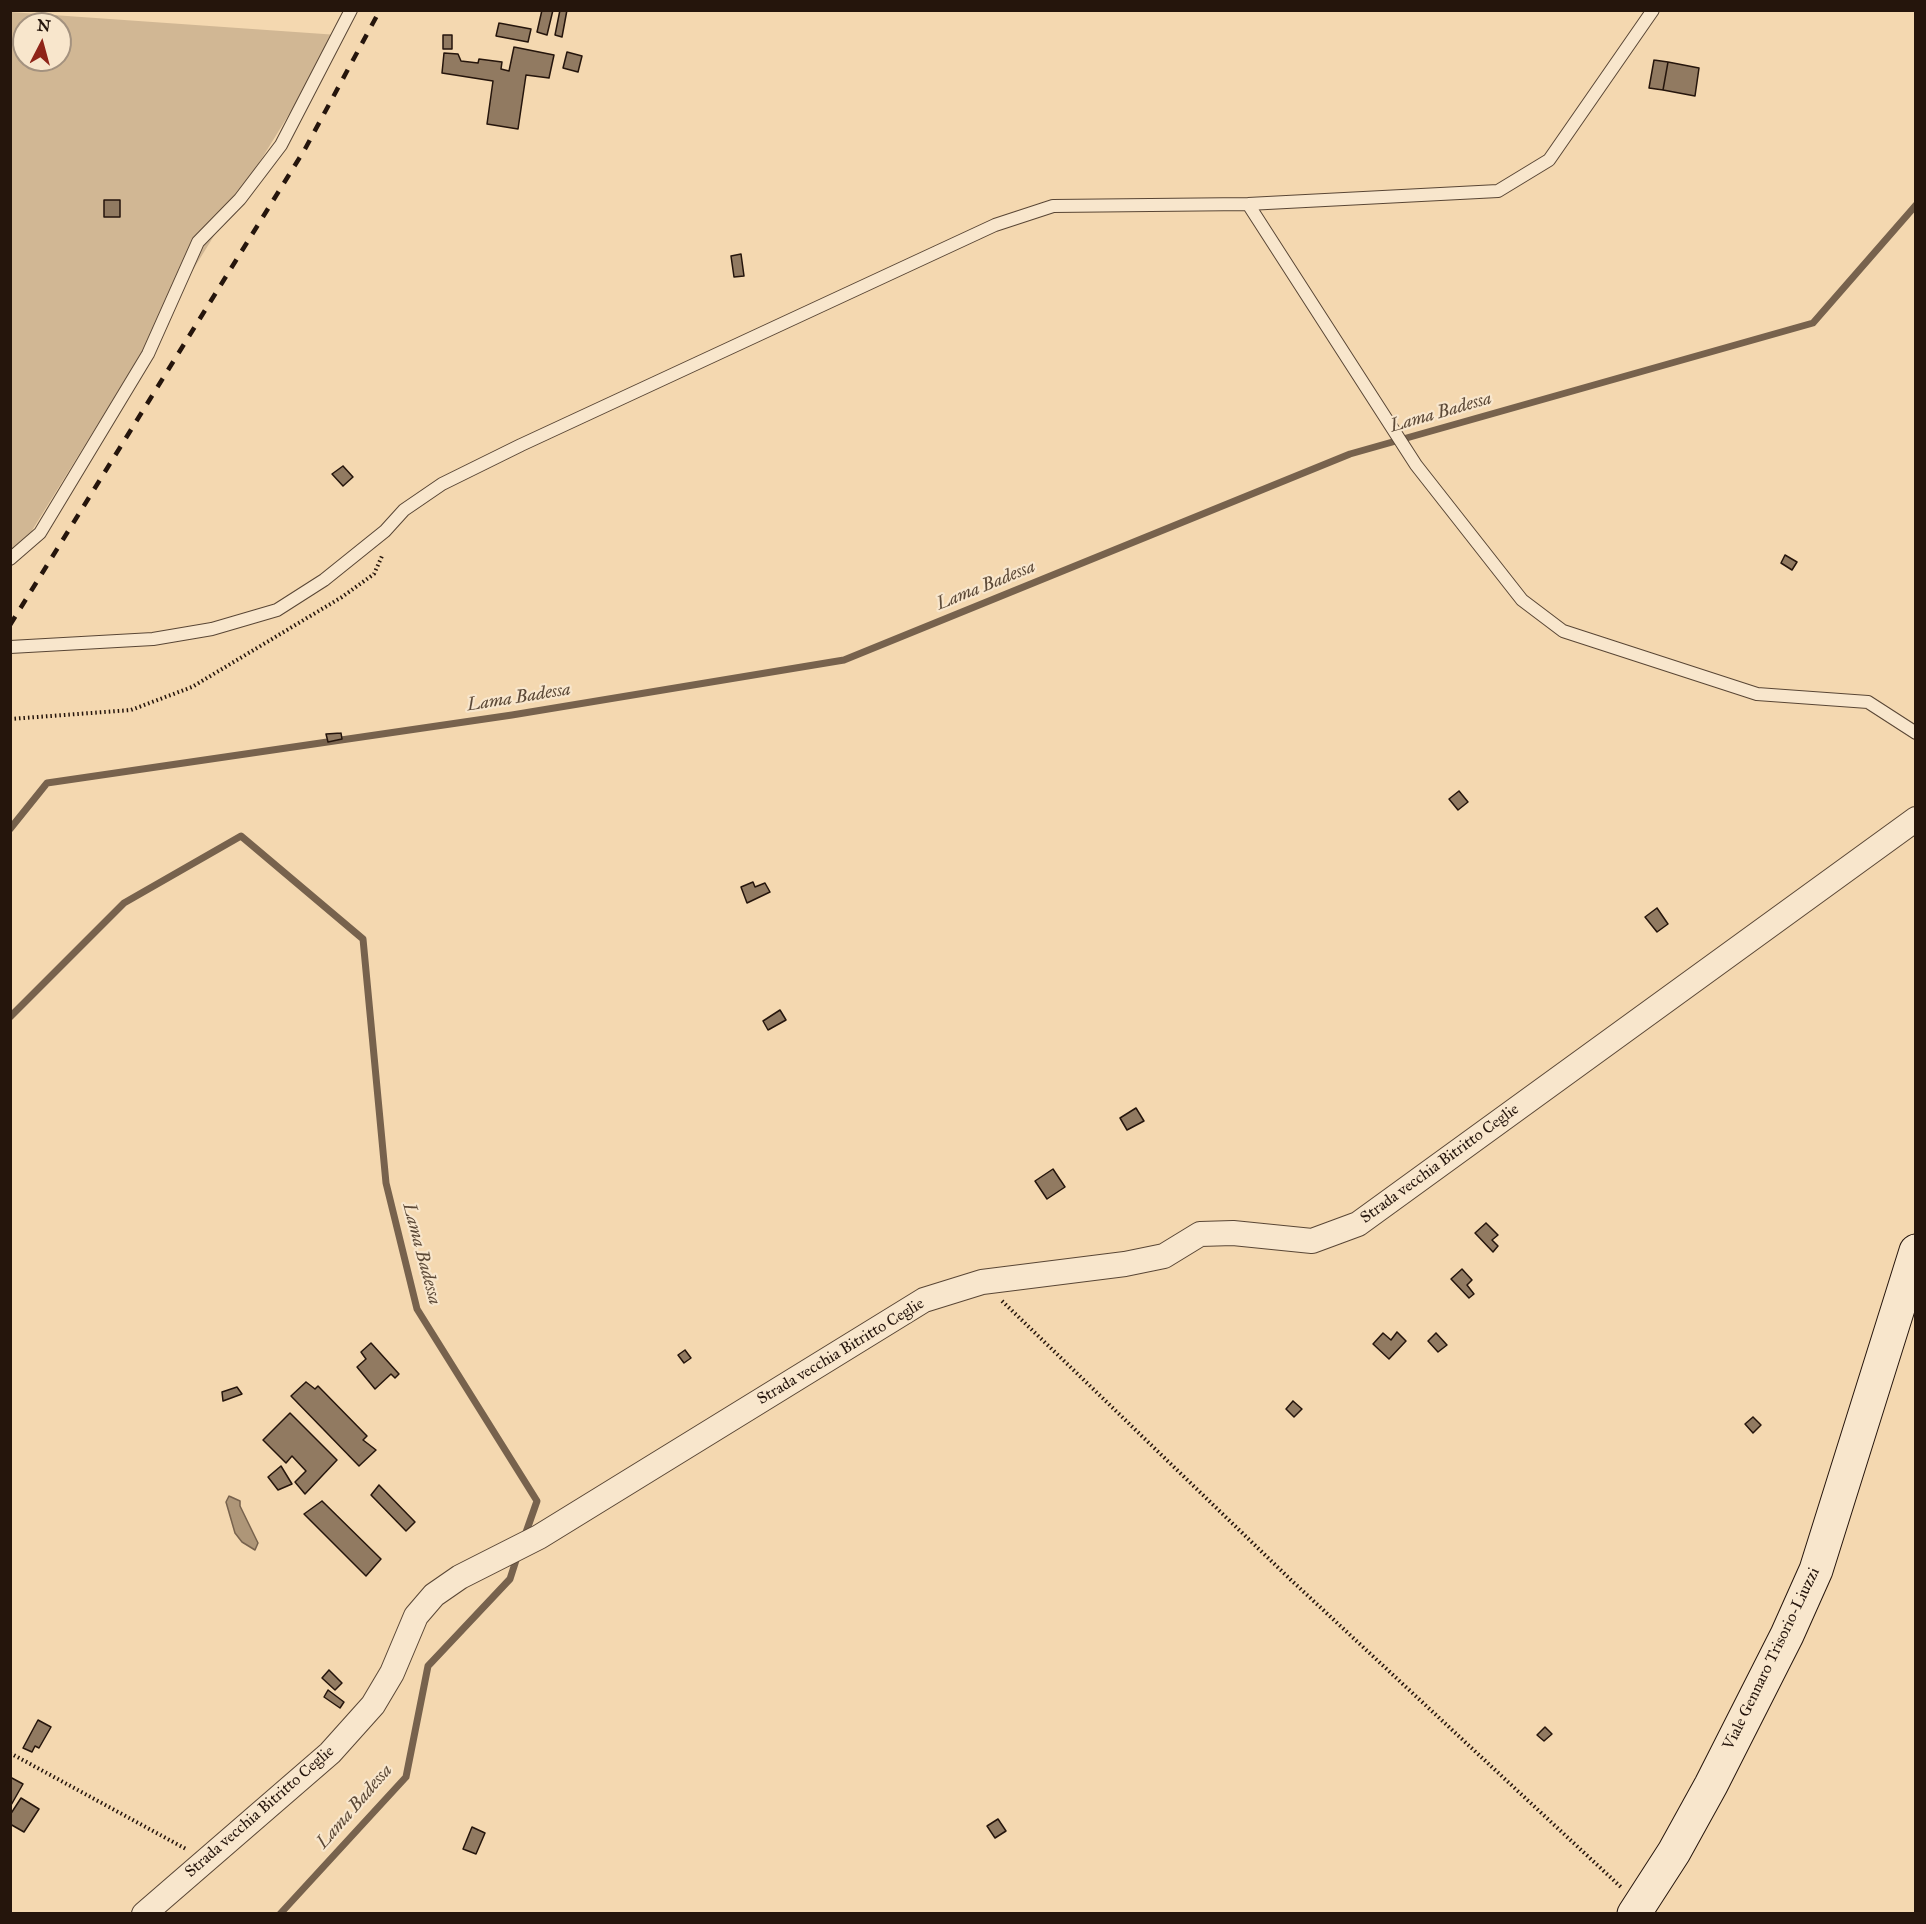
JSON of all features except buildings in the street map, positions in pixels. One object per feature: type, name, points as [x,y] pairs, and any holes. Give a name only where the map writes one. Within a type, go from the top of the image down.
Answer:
[{"type":"main road","name":"Viale Gennaro Trisorio-Liuzzi","points":[[1638,1906],[1674,1852],[1711,1785],[1816,1570],[1916,1251]]},
{"type":"street","name":"Strada vecchia Bitritto Ceglie","points":[[144,1914],[330,1753],[373,1705],[392,1673],[416,1616],[434,1595],[460,1577],[539,1537],[924,1300],[982,1282],[1125,1264],[1164,1256],[1200,1234],[1233,1233],[1312,1241],[1358,1224],[1916,819]]},
{"type":"lane","points":[[10,559],[40,533],[148,354],[198,242],[240,198],[281,145],[351,10]]},
{"type":"lane","points":[[16,646],[153,639],[212,629],[278,610],[324,580],[386,531],[404,510],[433,490],[491,459],[995,225],[1053,206],[1248,204],[1497,191],[1549,160],[1653,10]]},
{"type":"lane","points":[[1248,204],[1416,465],[1522,600],[1563,631],[1757,694],[1868,702],[1916,733]]},
{"type":"path","points":[[10,719],[131,710],[192,687],[342,597],[374,574],[381,560],[386,531]]},
{"type":"path","points":[[982,1282],[1291,1580],[1638,1906]]},
{"type":"path","points":[[10,1753],[205,1860]]},
{"type":"shaded area","points":[[10,12],[12,12],[12,72],[72,72],[72,16],[338,35],[15,558],[10,559]]},
{"type":"shaded area","points":[[229,1496],[240,1501],[240,1506],[258,1543],[255,1550],[242,1542],[235,1533],[226,1502]]},
{"type":"waterway","name":"Lama Badessa","points":[[10,829],[47,783],[512,715],[844,660],[1350,454],[1813,323],[1916,205]]},
{"type":"waterway","name":"Lama Badessa","points":[[10,1017],[124,903],[241,836],[363,939],[386,1183],[417,1309],[537,1501],[524,1538]]},
{"type":"waterway","name":"Lama Badessa","points":[[280,1914],[406,1777],[428,1666],[510,1579],[518,1554]]},
{"type":"railway","points":[[10,625],[305,149],[380,10]]}]
